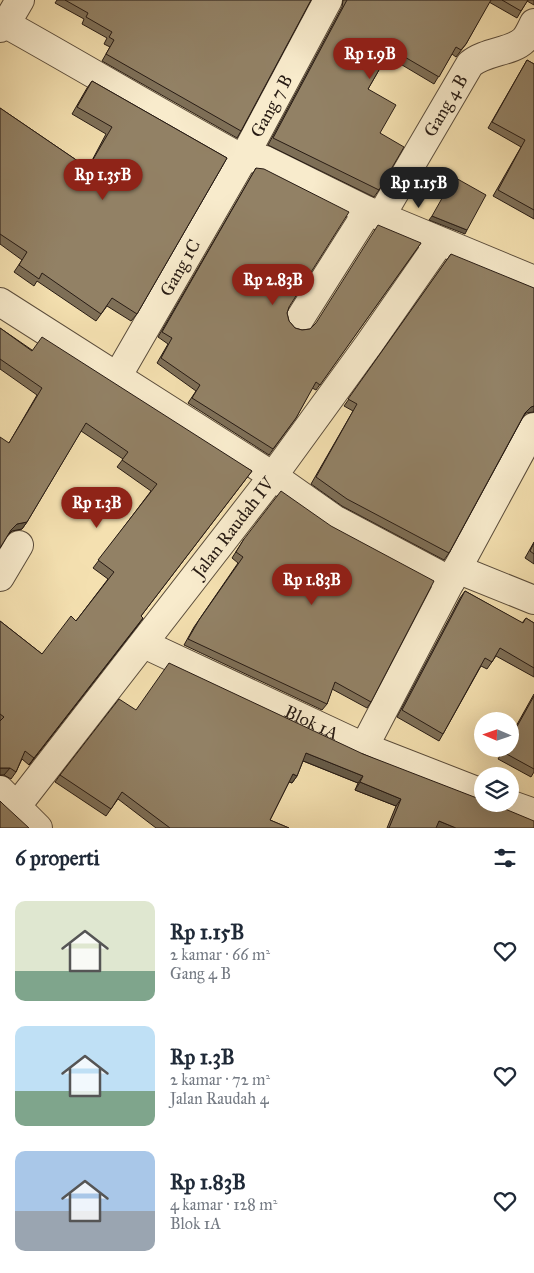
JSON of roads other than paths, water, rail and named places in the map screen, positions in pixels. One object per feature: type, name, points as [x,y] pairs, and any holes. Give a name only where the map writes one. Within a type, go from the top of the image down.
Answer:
[{"type":"street","points":[[20,0],[3,26],[81,66],[145,105],[242,159],[256,158],[265,160],[440,242],[534,280]]},
{"type":"street","name":"Gang 7 B","points":[[242,159],[328,0]]},
{"type":"street","name":"Gang 4 B","points":[[299,320],[375,213],[470,64],[481,56],[524,41],[534,23]]},
{"type":"street","name":"Gang 1C","points":[[117,377],[242,159]]},
{"type":"street","name":"Jalan Raudah IV","points":[[8,798],[144,644],[273,476],[440,242]]},
{"type":"street","points":[[0,302],[273,476],[334,519],[454,575],[534,600]]},
{"type":"street","points":[[364,747],[534,427]]},
{"type":"street","points":[[0,577],[19,545]]},
{"type":"street","name":"Blok 1A","points":[[144,644],[364,747],[474,790]]},
{"type":"street","points":[[8,798],[38,828]]},
{"type":"street","points":[[519,808],[534,813]]}]
